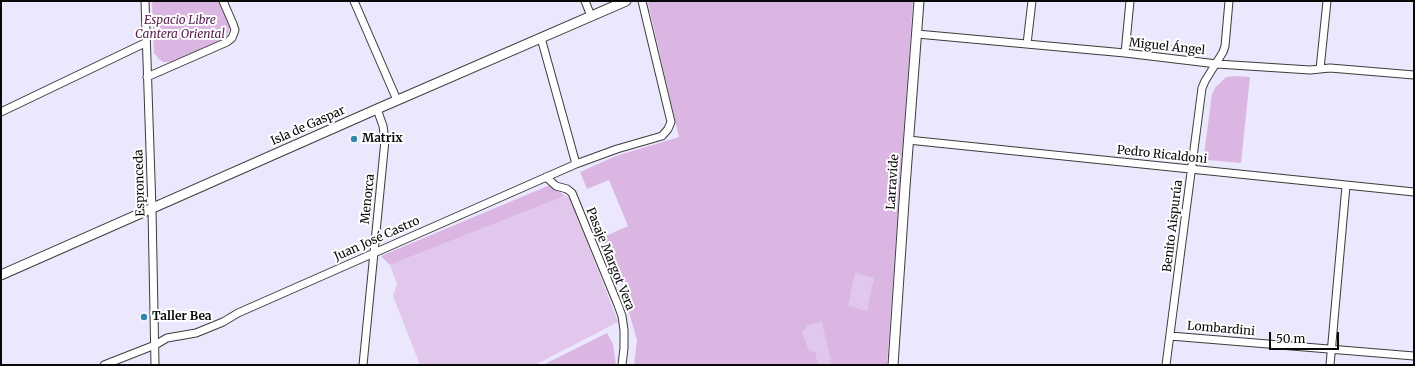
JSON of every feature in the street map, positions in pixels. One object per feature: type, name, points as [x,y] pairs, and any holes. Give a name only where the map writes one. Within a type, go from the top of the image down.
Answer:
[{"type":"street","name":"Espronceda","points":[[145,1],[145,43],[148,77],[152,209],[155,365]]},
{"type":"street","points":[[148,77],[227,42],[232,38],[234,33],[233,24],[223,1]]},
{"type":"street","points":[[354,1],[397,100]]},
{"type":"street","points":[[585,1],[592,16]]},
{"type":"street","name":"Isla de Gaspar","points":[[1,275],[397,100],[626,1]]},
{"type":"street","name":"Juan José Castro","points":[[104,365],[155,345],[166,338],[196,333],[222,322],[238,313],[576,164],[617,149],[662,136],[668,129],[671,122],[642,1]]},
{"type":"street","name":"Larravide","points":[[893,365],[919,1]]},
{"type":"street","points":[[1027,44],[1032,1]]},
{"type":"street","points":[[1125,54],[1130,1]]},
{"type":"street","name":"Benito Aispurúa","points":[[1166,365],[1202,88],[1221,57],[1225,46],[1229,1]]},
{"type":"street","points":[[1320,69],[1327,1]]},
{"type":"street","name":"Miguel Ángel","points":[[917,34],[1216,64],[1310,70],[1330,68],[1414,75]]},
{"type":"street","points":[[541,38],[576,164]]},
{"type":"street","points":[[1,112],[145,43]]},
{"type":"street","name":"Menorca","points":[[362,365],[385,140],[383,126],[377,109]]},
{"type":"street","name":"Pedro Ricaldoni","points":[[908,140],[1414,192]]},
{"type":"street","name":"Pasaje Margot Vera","points":[[546,177],[556,186],[572,192],[614,294],[622,316],[624,330],[622,365]]},
{"type":"street","points":[[1330,365],[1346,186]]},
{"type":"street","name":"Lombardini","points":[[1170,336],[1414,356]]},
{"type":"green space","name":"Espacio Libre Cantera Oriental","points":[[152,1],[220,1],[229,24],[227,35],[221,40],[172,62],[163,62],[154,53]]},
{"type":"green space","points":[[653,1],[913,1],[887,365],[634,365],[637,340],[622,288],[601,238],[628,226],[609,180],[587,189],[580,172],[616,156],[679,137],[648,3]]},
{"type":"green space","points":[[1226,77],[1250,77],[1241,163],[1208,160],[1204,155],[1212,94],[1215,88]]},
{"type":"green space","points":[[550,185],[565,196],[390,265],[381,256]]},
{"type":"green space","points":[[607,333],[613,344],[616,365],[543,365]]},
{"type":"shaded area","points":[[565,196],[570,198],[618,322],[535,365],[420,365],[393,296],[397,284],[390,265]]},
{"type":"shaded area","points":[[855,273],[874,278],[867,311],[848,306]]},
{"type":"shaded area","points":[[822,322],[832,365],[818,365],[815,352],[809,351],[802,332],[808,325]]},
{"type":"place","name":"Matrix","points":[[354,139]]},
{"type":"place","name":"Taller Bea","points":[[144,317]]}]
